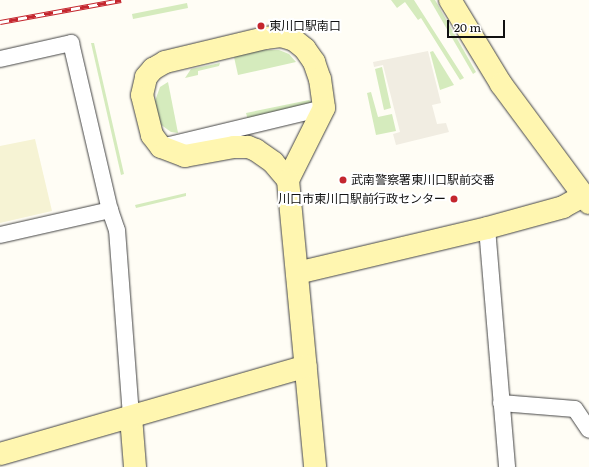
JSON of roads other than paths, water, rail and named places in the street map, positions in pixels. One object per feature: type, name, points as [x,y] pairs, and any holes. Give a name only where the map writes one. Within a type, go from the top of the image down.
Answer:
[{"type":"street","points":[[297,273],[487,228],[586,200],[501,84],[450,0]]},
{"type":"street","points":[[288,180],[273,162],[256,150],[248,147],[234,147],[185,156],[161,147],[152,135],[142,95],[146,77],[153,69],[165,62],[265,38],[281,36],[294,40],[305,49],[314,62],[320,79],[324,108],[288,180],[315,467]]},
{"type":"street","points":[[0,59],[72,43],[110,210],[117,230],[135,467]]},
{"type":"street","points":[[161,147],[324,108]]},
{"type":"street","points":[[0,235],[110,210]]},
{"type":"street","points":[[487,228],[507,467]]},
{"type":"street","points":[[0,454],[306,366]]},
{"type":"street","points":[[501,403],[575,409],[589,430]]},
{"type":"railway","points":[[0,22],[121,0]]},
{"type":"place","name":"東川口駅南口","points":[[261,26]]},
{"type":"place","name":"武南警察署東川口駅前交番","points":[[343,180]]},
{"type":"place","name":"川口市東川口駅前行政センター","points":[[454,199]]}]
